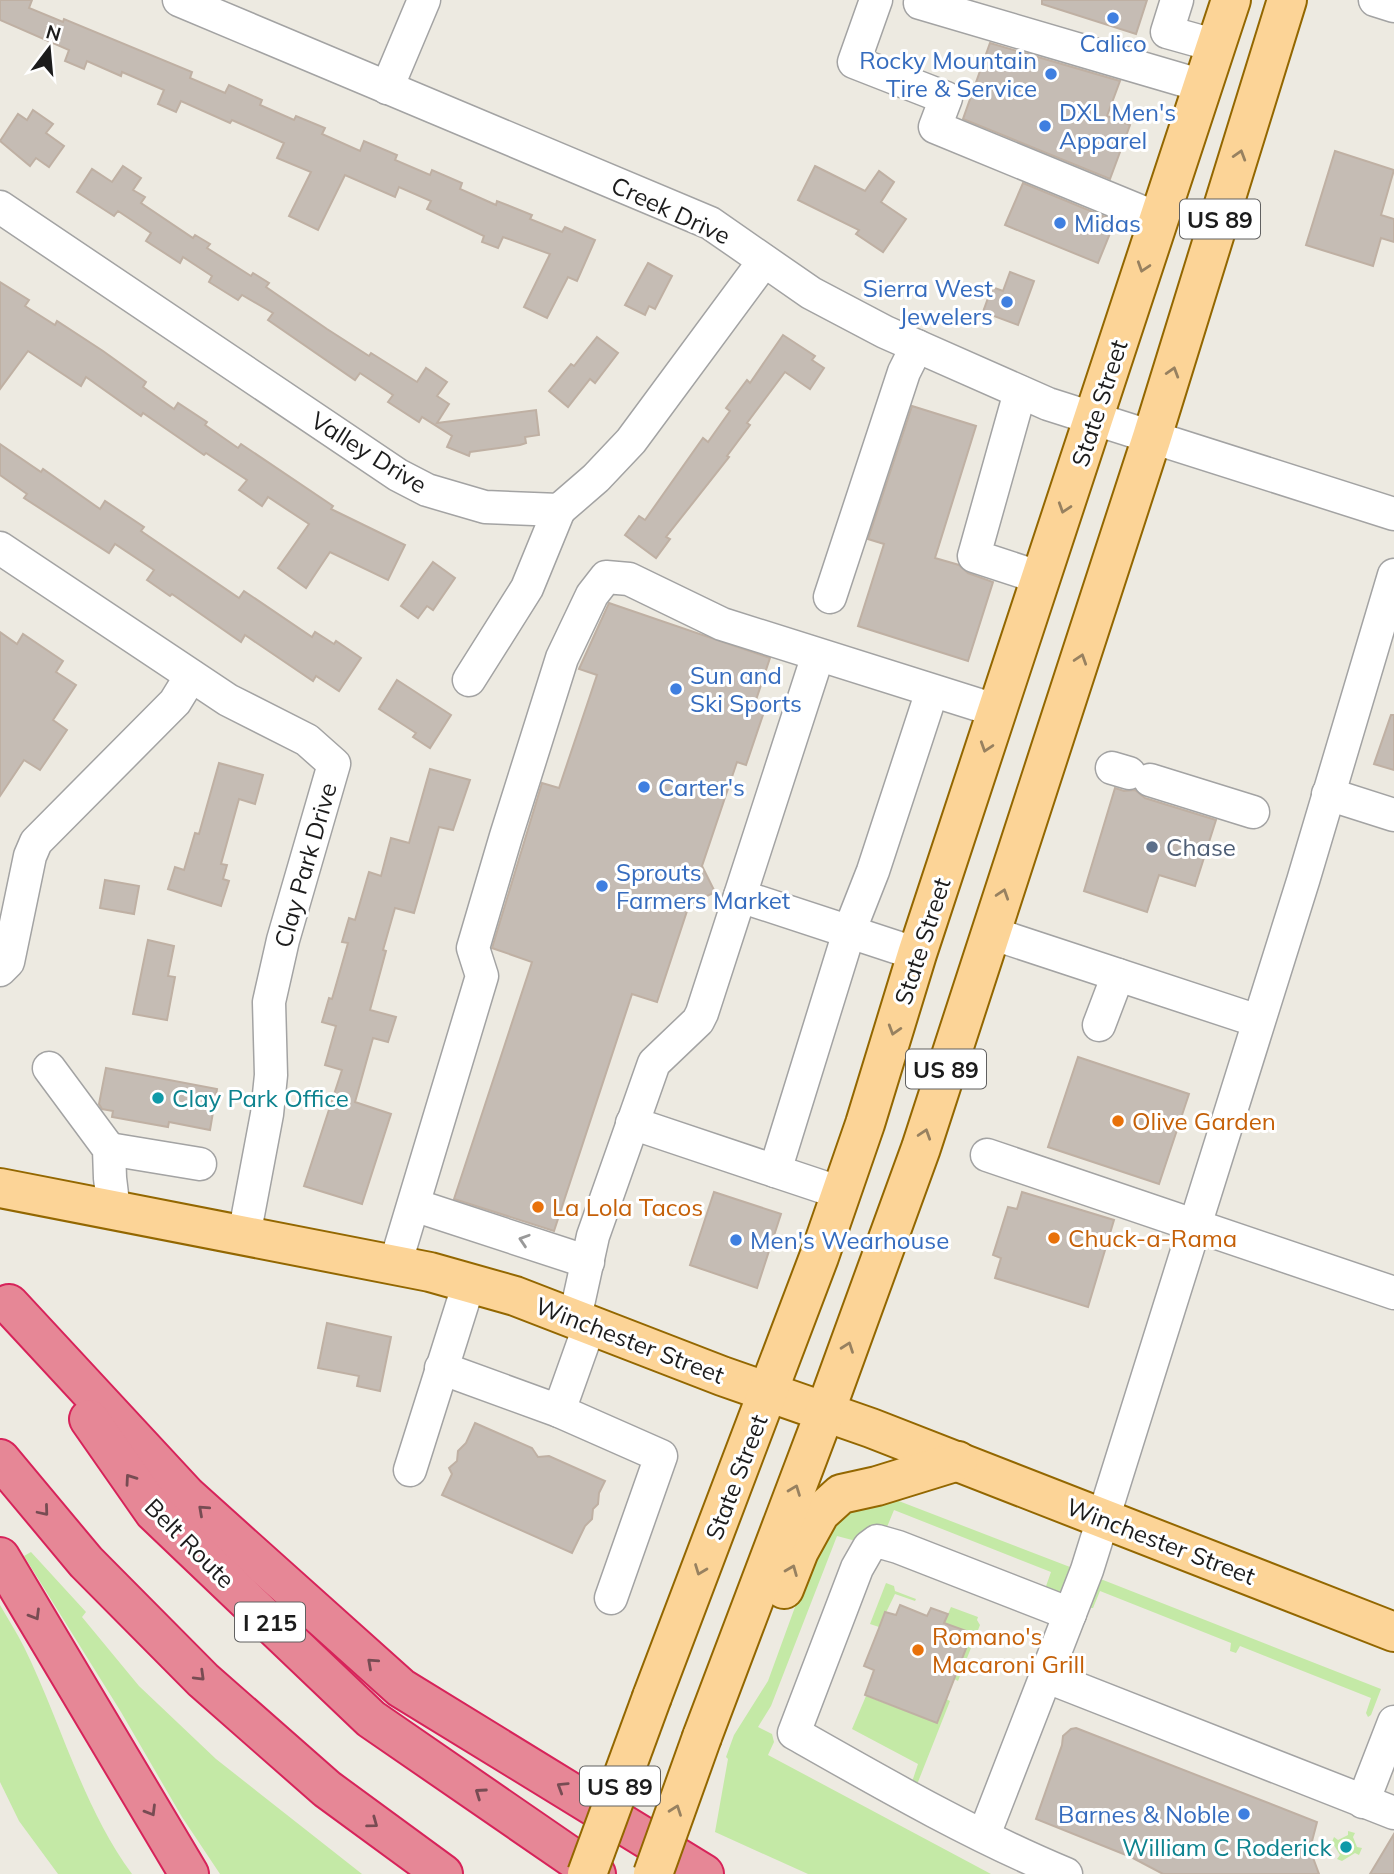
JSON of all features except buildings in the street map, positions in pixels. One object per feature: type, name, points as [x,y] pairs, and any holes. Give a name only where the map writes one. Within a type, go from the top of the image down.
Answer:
[{"type":"highway","name":"Belt Route","points":[[4,1297],[154,1512],[372,1719],[596,1874]]},
{"type":"highway","points":[[4,1297],[187,1496],[401,1688],[704,1874]]},
{"type":"highway","points":[[0,1458],[86,1562],[203,1681],[327,1789],[443,1874]]},
{"type":"highway","points":[[0,1557],[189,1874]]},
{"type":"main road","name":"State Street","points":[[587,1874],[768,1392],[865,1124],[917,954],[1231,0]]},
{"type":"main road","name":"US 89","points":[[653,1874],[921,1148],[1152,437],[1287,0]]},
{"type":"main road","name":"Winchester Street","points":[[0,1188],[396,1265],[515,1296],[958,1461],[1394,1632]]},
{"type":"main road","points":[[702,1737],[753,1666],[800,1551],[820,1513],[841,1494],[958,1461]]},
{"type":"street","name":"Creek Drive","points":[[179,0],[710,223],[811,293],[885,332],[1020,392],[1094,420],[1394,514]]},
{"type":"street","points":[[387,88],[424,0]]},
{"type":"street","points":[[876,0],[854,62],[946,99],[935,127],[1159,219]]},
{"type":"street","points":[[1177,0],[1167,32],[1217,46]]},
{"type":"street","points":[[1375,0],[1394,6]]},
{"type":"street","points":[[920,3],[1203,86]]},
{"type":"street","name":"Valley Drive","points":[[0,206],[398,475],[427,490],[485,507],[559,510]]},
{"type":"street","points":[[470,680],[527,588],[559,510],[596,478],[631,441],[764,261]]},
{"type":"street","points":[[830,597],[904,372],[917,346]]},
{"type":"street","points":[[1020,392],[1011,416],[974,556],[1041,578]]},
{"type":"street","name":"Clay Park Drive","points":[[0,548],[228,701],[307,740],[334,764],[283,940],[269,1002],[271,1075],[267,1114],[244,1236]]},
{"type":"street","points":[[396,1265],[482,976],[472,948],[562,658],[592,595],[606,577],[629,579],[722,624],[998,711]]},
{"type":"street","points":[[984,1835],[1070,1614],[1103,1518],[1392,585]]},
{"type":"street","points":[[559,1411],[583,1321],[593,1236],[654,1063],[698,1021],[818,655]]},
{"type":"street","points":[[0,970],[8,962],[30,856],[36,842],[175,702],[191,676]]},
{"type":"street","points":[[775,1171],[849,932],[873,871],[932,691]]},
{"type":"street","points":[[1130,774],[1253,812]]},
{"type":"street","points":[[1328,794],[1394,815]]},
{"type":"street","points":[[740,896],[917,954]]},
{"type":"street","points":[[991,933],[1258,1021]]},
{"type":"street","points":[[1100,1025],[1118,975]]},
{"type":"street","points":[[49,1068],[109,1149],[111,1210]]},
{"type":"street","points":[[632,1123],[841,1193]]},
{"type":"street","points":[[109,1149],[200,1164]]},
{"type":"street","points":[[987,1155],[1394,1293]]},
{"type":"street","points":[[414,1205],[589,1262]]},
{"type":"street","points":[[410,1470],[470,1283]]},
{"type":"street","points":[[442,1368],[559,1411],[661,1456],[611,1598]]},
{"type":"street","points":[[1066,1874],[984,1835],[794,1734],[852,1580],[869,1547],[877,1541],[1070,1614]]},
{"type":"street","points":[[1045,1676],[1394,1814]]},
{"type":"street","points":[[1363,1802],[1394,1722]]},
{"type":"green space","points":[[891,1498],[1070,1567],[1060,1593],[1045,1589],[1051,1572],[894,1510],[887,1527],[856,1541],[837,1536],[771,1706],[758,1727],[772,1734],[774,1742],[768,1755],[991,1874],[808,1874],[715,1832],[728,1759],[726,1757],[734,1735],[768,1681],[822,1533],[836,1514]]},
{"type":"green space","points":[[31,1552],[86,1612],[82,1617],[139,1686],[216,1759],[362,1874],[220,1874],[182,1817],[121,1712],[24,1556]]},
{"type":"green space","points":[[1098,1578],[1381,1689],[1371,1715],[1368,1717],[1366,1713],[1371,1698],[1240,1646],[1236,1653],[1230,1651],[1231,1643],[1100,1591],[1093,1608],[1089,1608]]},
{"type":"green space","points":[[886,1583],[894,1586],[895,1591],[916,1599],[915,1601],[895,1594],[879,1627],[870,1624]]},
{"type":"green space","points":[[0,1605],[37,1675],[99,1820],[132,1874],[58,1874],[19,1821],[0,1782]]},
{"type":"green space","points":[[951,1607],[978,1617],[980,1625],[958,1681],[954,1679],[972,1633],[944,1623]]},
{"type":"green space","points":[[866,1696],[937,1723],[946,1699],[950,1701],[918,1782],[912,1782],[918,1764],[852,1729]]},
{"type":"green space","points":[[1348,1831],[1355,1833],[1353,1837],[1357,1847],[1362,1848],[1359,1855],[1355,1853],[1342,1861],[1337,1859],[1340,1855],[1332,1842],[1334,1837],[1338,1840],[1348,1835]]},
{"type":"place","name":"Calico","points":[[1113,18]]},
{"type":"place","name":"Rocky Mountain Tire & Service","points":[[1051,74]]},
{"type":"place","name":"DXL Men's Apparel","points":[[1045,126]]},
{"type":"place","name":"Midas","points":[[1060,223]]},
{"type":"place","name":"Sierra West Jewelers","points":[[1007,302]]},
{"type":"place","name":"Sun and Ski Sports","points":[[676,689]]},
{"type":"place","name":"Carter's","points":[[644,787]]},
{"type":"place","name":"Chase","points":[[1152,847]]},
{"type":"place","name":"Sprouts Farmers Market","points":[[602,886]]},
{"type":"place","name":"Clay Park Office","points":[[158,1098]]},
{"type":"place","name":"Olive Garden","points":[[1118,1121]]},
{"type":"place","name":"La Lola Tacos","points":[[538,1207]]},
{"type":"place","name":"Chuck-a-Rama","points":[[1054,1238]]},
{"type":"place","name":"Men's Wearhouse","points":[[736,1240]]},
{"type":"place","name":"Romano's Macaroni Grill","points":[[918,1650]]},
{"type":"place","name":"Barnes & Noble","points":[[1244,1814]]},
{"type":"place","name":"William C Roderick","points":[[1346,1847]]}]
